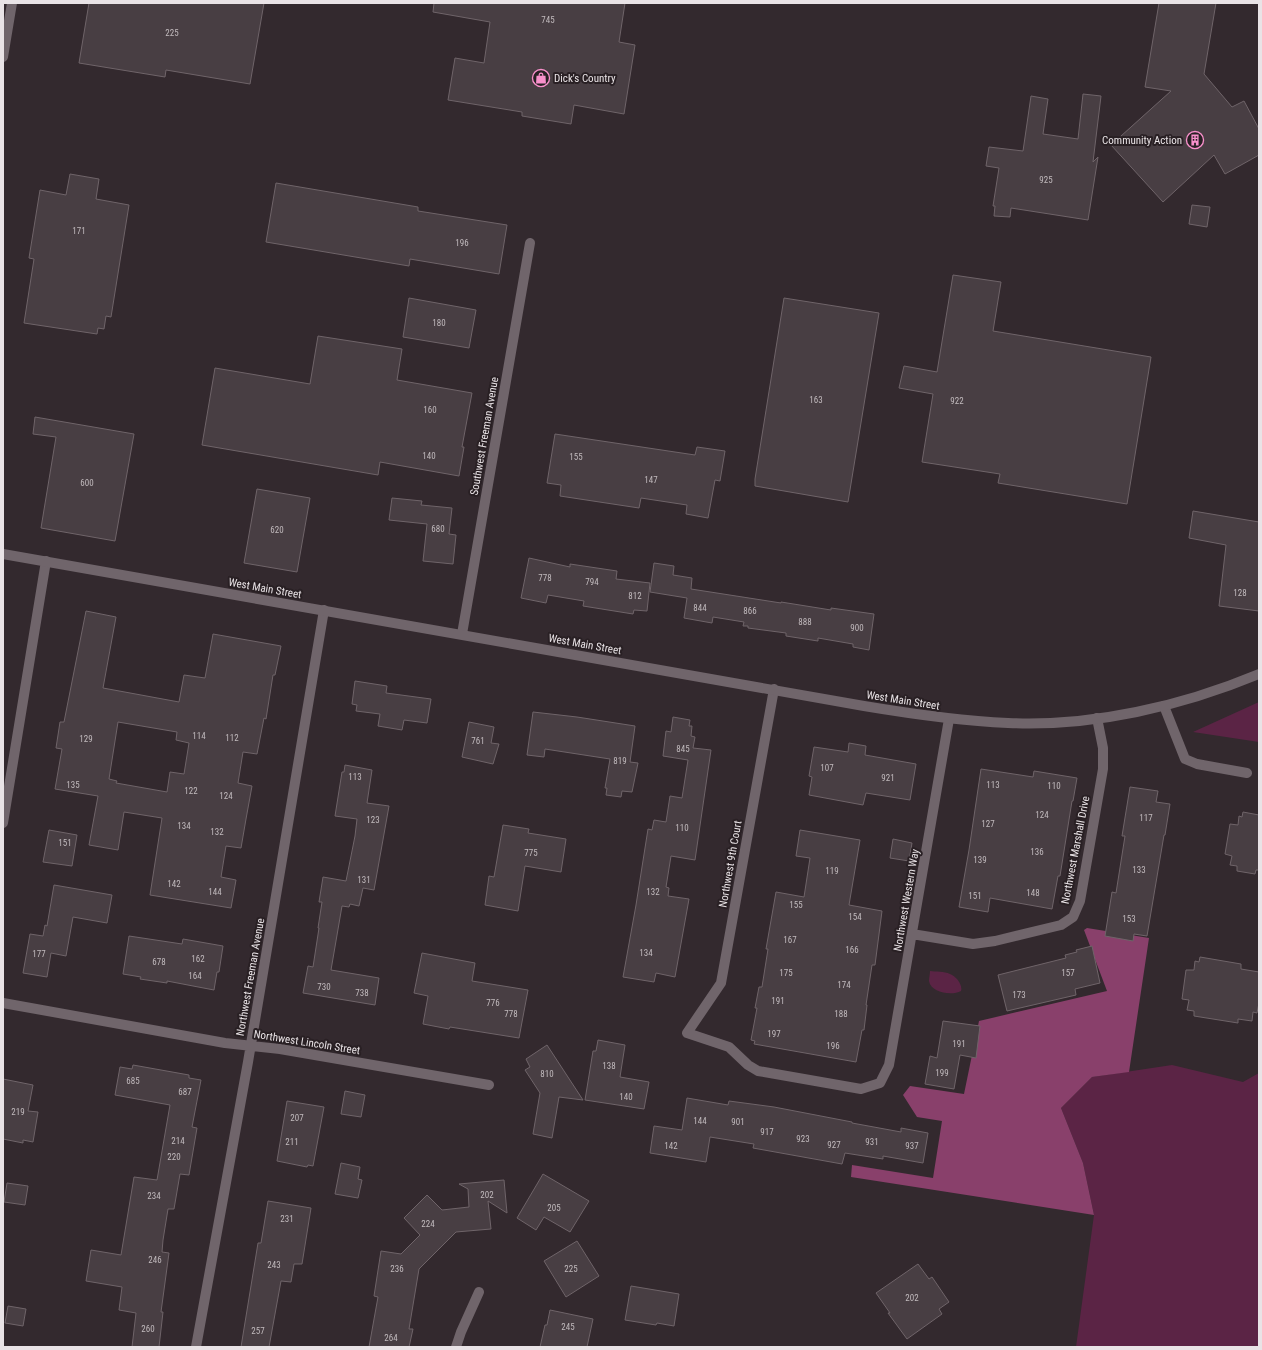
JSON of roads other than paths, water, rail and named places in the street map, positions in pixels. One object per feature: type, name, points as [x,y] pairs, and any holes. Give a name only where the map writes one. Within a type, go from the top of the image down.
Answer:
[{"type":"street","points":[[3,57],[12,3]]},
{"type":"street","name":"Southwest Freeman Avenue","points":[[462,634],[530,243]]},
{"type":"street","name":"West Main Street","points":[[3,554],[906,713],[949,719],[1010,724],[1070,722],[1133,713],[1199,697],[1259,674]]},
{"type":"street","points":[[3,823],[46,561]]},
{"type":"street","name":"Northwest Freeman Avenue","points":[[196,1347],[251,1046],[324,610]]},
{"type":"street","name":"Northwest 9th Court","points":[[774,689],[720,983],[687,1033],[729,1048],[748,1065],[758,1071],[861,1089],[880,1083]]},
{"type":"street","points":[[1164,706],[1185,759],[1197,764],[1247,773]]},
{"type":"street","name":"Northwest Marshall Drive","points":[[912,934],[973,944],[995,941],[1061,925],[1074,917],[1080,901],[1103,769],[1103,748],[1097,718]]},
{"type":"street","name":"Northwest Western Way","points":[[880,1083],[889,1065],[949,719]]},
{"type":"street","name":"Northwest Lincoln Street","points":[[3,1003],[225,1043],[280,1049],[489,1085]]},
{"type":"street","points":[[456,1347],[460,1332],[479,1292]]},
{"type":"place","name":"Dick's Country","points":[[541,78]]},
{"type":"place","name":"Community Action","points":[[1195,140]]}]
